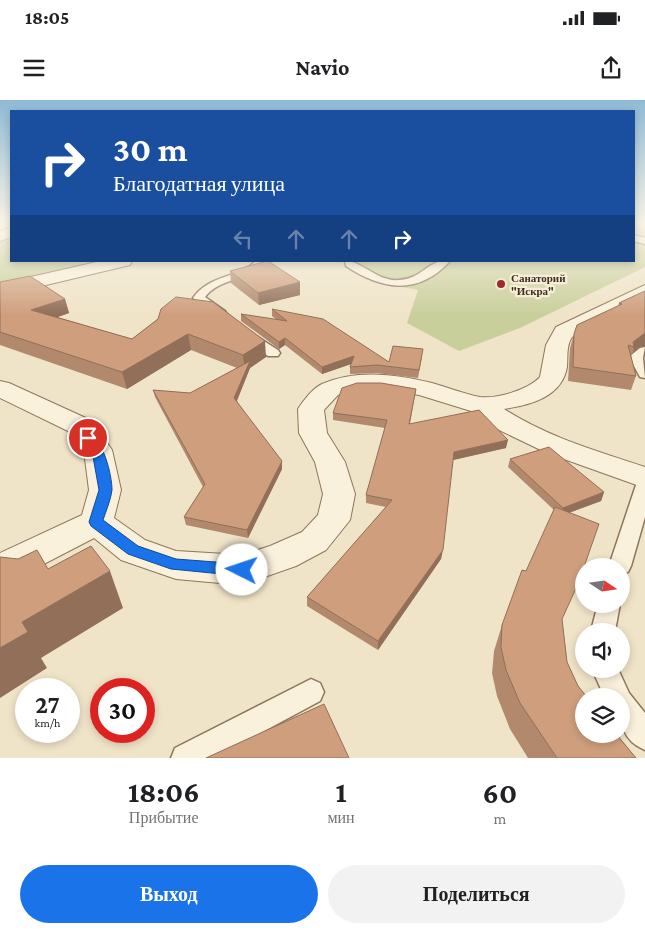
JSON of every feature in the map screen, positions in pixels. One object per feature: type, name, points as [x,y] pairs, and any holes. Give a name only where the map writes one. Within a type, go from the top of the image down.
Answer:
[{"type":"street","points":[[0,290],[120,262]]},
{"type":"street","points":[[480,405],[513,401],[542,388],[551,381],[555,370],[558,339],[564,332],[645,290]]},
{"type":"street","points":[[96,522],[133,550],[176,565],[242,570],[282,556],[314,541],[333,520],[339,494],[330,462],[313,433],[311,409],[329,390],[354,382],[380,382],[422,388],[480,405],[507,423],[557,447],[645,478]]},
{"type":"street","points":[[0,388],[78,425],[98,450],[105,490],[96,522],[0,570]]},
{"type":"lane","points":[[261,262],[256,268],[236,274],[202,291],[199,298],[273,353]]},
{"type":"lane","points":[[350,262],[368,278],[390,284],[414,282],[428,275],[444,262]]},
{"type":"lane","points":[[645,351],[636,357],[645,374]]},
{"type":"lane","points":[[622,558],[645,485]]},
{"type":"lane","points":[[185,758],[311,692]]},
{"type":"lane","points":[[630,715],[645,736]]},
{"type":"green space","points":[[0,254],[10,254],[10,262],[109,262],[0,287]]},
{"type":"green space","name":"Санаторий \"Искра\"","points":[[635,254],[645,254],[645,267],[520,328],[459,351],[407,323],[418,290],[379,282],[359,274],[350,262],[635,262]]},
{"type":"building","points":[[270,262],[300,282],[258,293],[230,271]]},
{"type":"building","points":[[30,276],[65,299],[31,310],[132,339],[158,319],[161,309],[176,297],[213,302],[265,341],[243,355],[188,334],[122,372],[0,332],[0,282]]},
{"type":"building","points":[[645,291],[645,333],[633,342],[634,347],[628,345],[636,376],[573,367],[574,334],[577,325]]},
{"type":"building","points":[[272,309],[323,319],[389,362],[393,346],[423,349],[419,370],[377,365],[350,367],[354,356],[322,367],[285,338],[279,342],[241,314],[287,321]]},
{"type":"building","points":[[250,361],[234,398],[282,461],[247,530],[184,517],[205,484],[153,390],[190,393]]},
{"type":"building","points":[[357,383],[381,383],[416,389],[409,424],[479,410],[508,440],[454,452],[443,550],[378,641],[307,597],[392,500],[366,495],[387,420],[333,413],[342,388]]},
{"type":"building","points":[[549,447],[604,492],[563,508],[510,459]]},
{"type":"building","points":[[555,507],[599,524],[587,558],[575,558],[575,591],[562,619],[567,662],[580,688],[575,688],[575,743],[624,743],[636,758],[557,758],[520,703],[506,670],[501,647],[502,625],[522,570],[526,571]]},
{"type":"building","points":[[91,546],[110,571],[22,622],[28,632],[0,648],[0,557],[18,559],[37,550],[48,569]]},
{"type":"building","points":[[324,704],[349,758],[206,758]]},
{"type":"place","name":"Санаторий \"Искра\"","points":[[501,284]]},
{"type":"route","points":[[88,438],[98,450],[105,490],[96,522],[133,550],[176,565],[242,570]]}]
